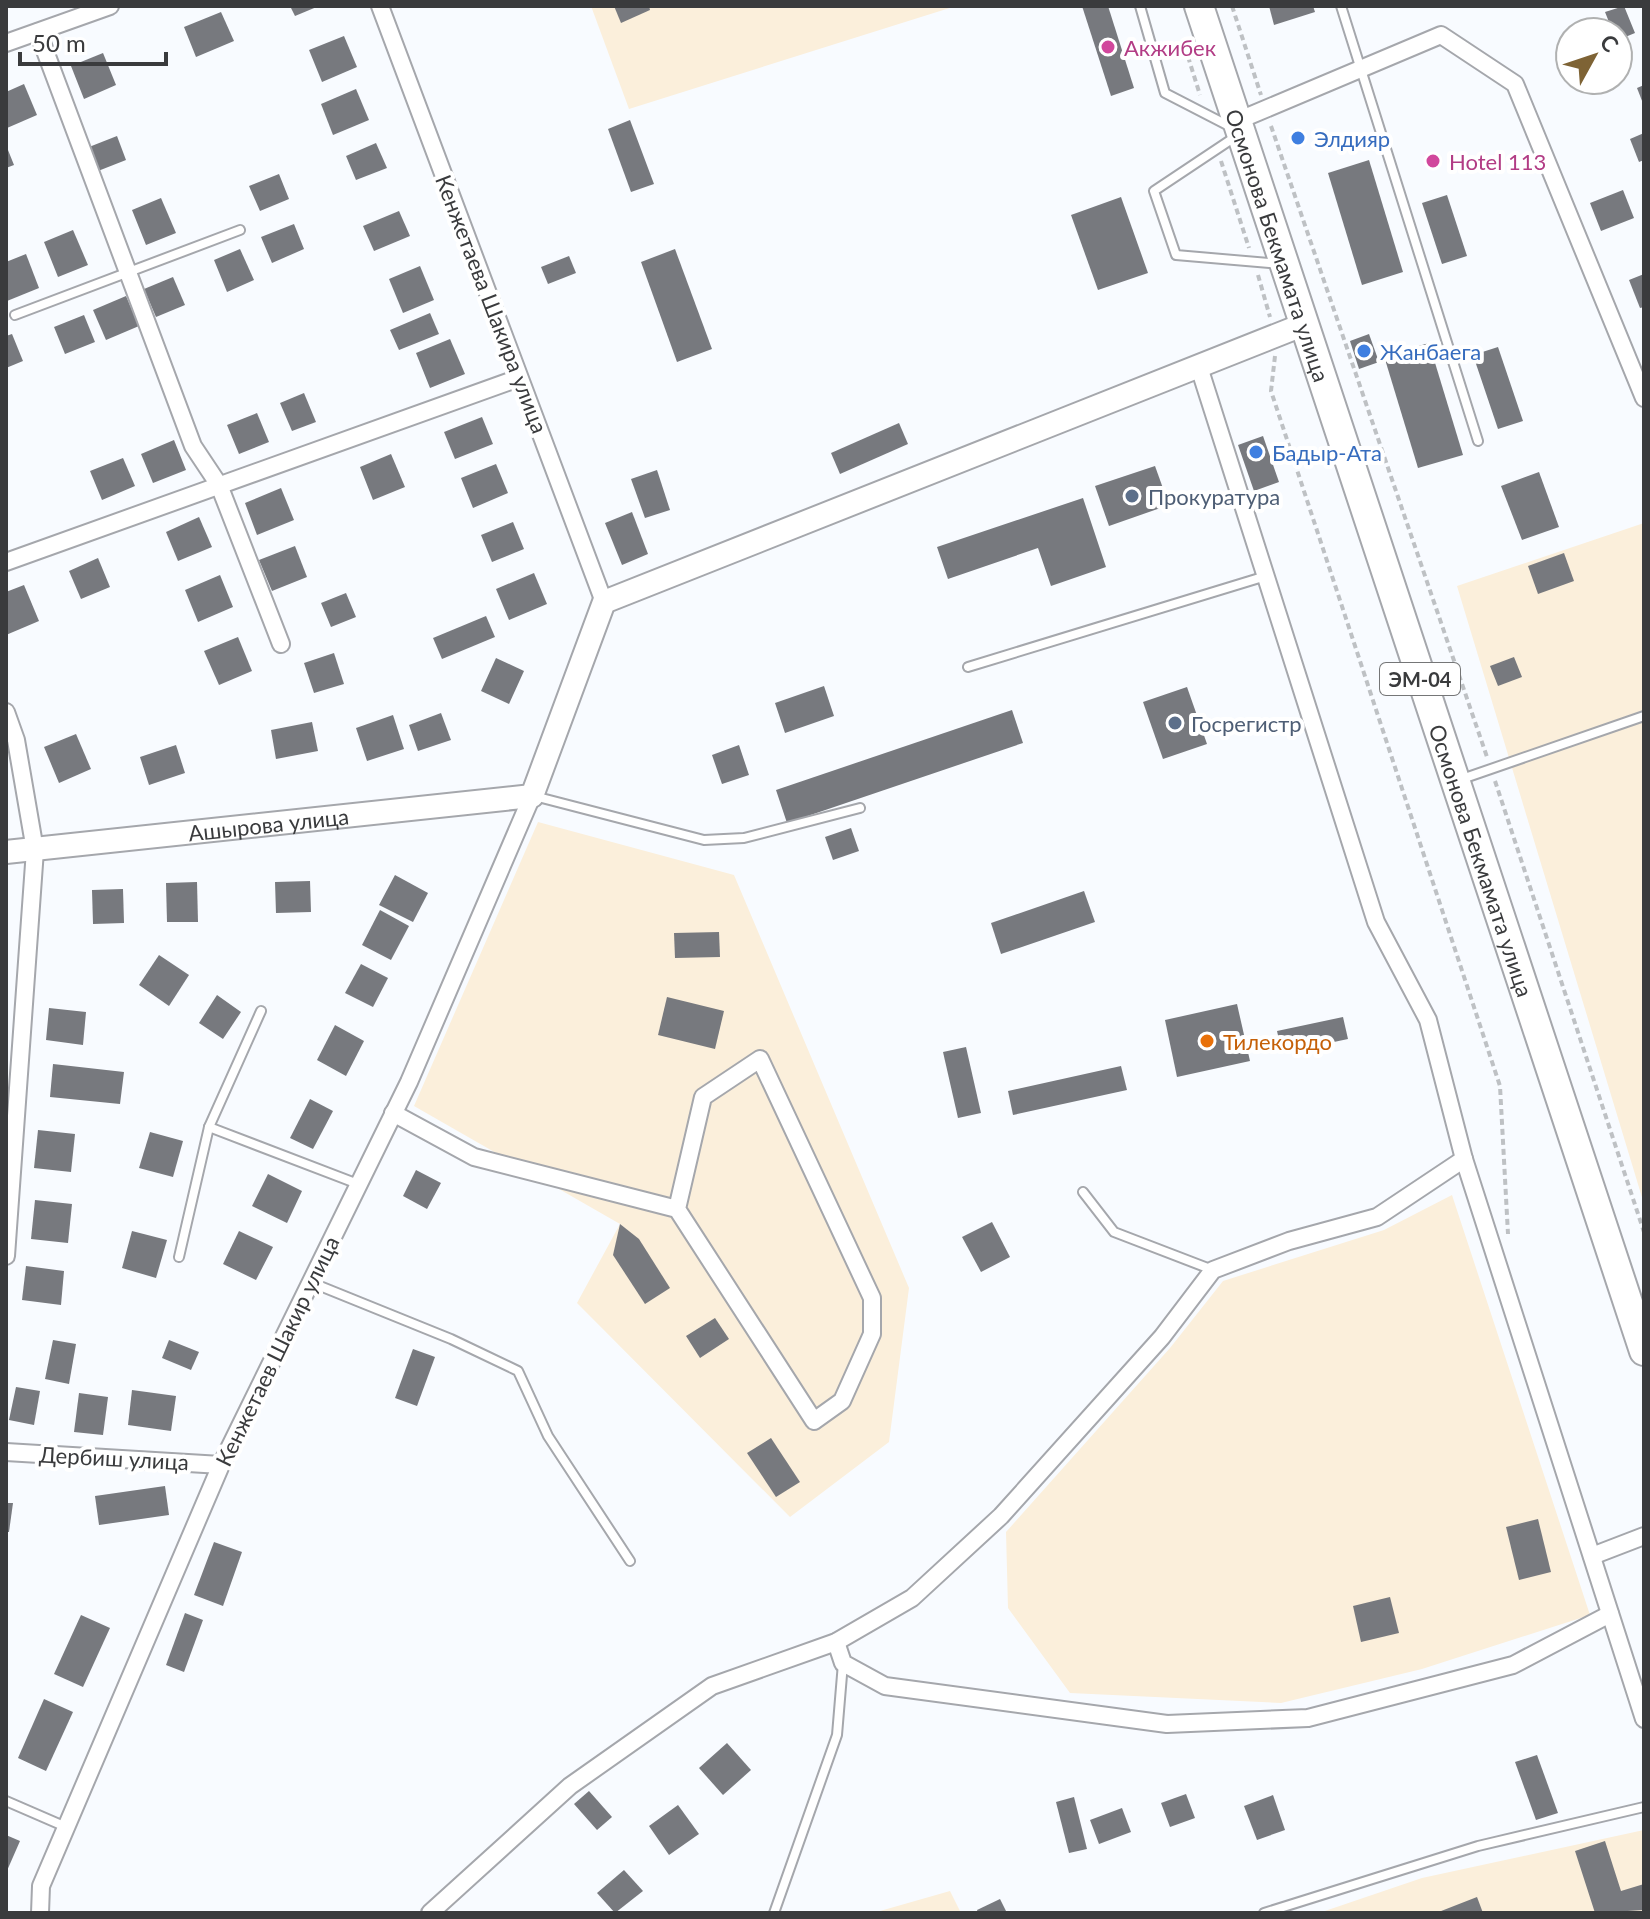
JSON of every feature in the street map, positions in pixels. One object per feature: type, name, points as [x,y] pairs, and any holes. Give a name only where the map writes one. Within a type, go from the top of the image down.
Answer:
[{"type":"highway","name":"Осмонова Бекмамата улица","points":[[1199,6],[1644,1351]]},
{"type":"street","points":[[6,43],[110,6]]},
{"type":"street","name":"Кенжетаева Шакира улица","points":[[380,6],[604,602]]},
{"type":"street","points":[[38,32],[193,446],[219,485],[281,644]]},
{"type":"street","points":[[1239,127],[1266,111],[1361,67],[1441,35],[1515,84],[1644,398]]},
{"type":"street","points":[[532,796],[604,602],[1305,324]]},
{"type":"street","points":[[1199,367],[1376,922],[1428,1020],[1464,1159],[1644,1719]]},
{"type":"street","points":[[6,562],[519,378]]},
{"type":"street","points":[[6,712],[16,740],[35,850],[6,1256]]},
{"type":"street","name":"Ашырова улица","points":[[6,852],[532,796]]},
{"type":"street","name":"Кенжетаев Шакир улица","points":[[40,1913],[41,1886],[221,1465],[393,1113],[532,796]]},
{"type":"street","points":[[393,1113],[474,1157],[677,1209],[814,1421],[842,1401],[872,1334],[872,1298],[760,1059],[703,1097],[677,1209]]},
{"type":"street","points":[[430,1913],[570,1786],[712,1686],[836,1642],[912,1598],[1001,1516],[1162,1337],[1213,1270],[1289,1241],[1377,1217],[1464,1159]]},
{"type":"street","name":"Дербиш улица","points":[[6,1452],[221,1465]]},
{"type":"street","points":[[1592,1556],[1644,1536]]},
{"type":"street","points":[[836,1642],[843,1663],[885,1686],[1167,1724],[1308,1718],[1513,1665],[1610,1614]]},
{"type":"lane","points":[[1140,6],[1165,93],[1239,127],[1217,151],[1154,191],[1176,255],[1285,265]]},
{"type":"lane","points":[[1341,6],[1478,441]]},
{"type":"lane","points":[[15,315],[240,230]]},
{"type":"lane","points":[[968,667],[1266,576]]},
{"type":"lane","points":[[1454,782],[1644,716]]},
{"type":"lane","points":[[532,796],[704,840],[744,838],[860,808]]},
{"type":"lane","points":[[179,1257],[209,1127],[261,1011]]},
{"type":"lane","points":[[209,1127],[358,1184]]},
{"type":"lane","points":[[1083,1192],[1114,1232],[1213,1270]]},
{"type":"lane","points":[[310,1282],[451,1339],[518,1371],[548,1436],[630,1561]]},
{"type":"lane","points":[[774,1913],[837,1735],[843,1663]]},
{"type":"lane","points":[[6,1801],[66,1827]]},
{"type":"lane","points":[[1264,1913],[1478,1846],[1644,1807]]},
{"type":"path","points":[[1232,6],[1491,769],[1644,1232]]},
{"type":"path","points":[[1181,33],[1206,113]]},
{"type":"path","points":[[1217,151],[1277,337],[1271,391],[1500,1086],[1508,1238]]},
{"type":"shaded area","points":[[591,6],[956,6],[629,109]]},
{"type":"shaded area","points":[[1644,523],[1644,1204],[1457,586]]},
{"type":"shaded area","points":[[538,822],[734,875],[909,1288],[889,1442],[790,1517],[577,1303],[620,1224],[414,1106]]},
{"type":"shaded area","points":[[1452,1195],[1590,1615],[1422,1669],[1281,1703],[1070,1693],[1008,1608],[1006,1532],[1170,1348],[1223,1281],[1384,1230]]},
{"type":"shaded area","points":[[1644,1830],[1644,1913],[1319,1913],[1422,1878]]},
{"type":"shaded area","points":[[950,1891],[961,1913],[873,1913]]},
{"type":"building","points":[[290,6],[319,6],[295,16]]},
{"type":"building","points":[[614,6],[649,6],[650,10],[621,23]]},
{"type":"building","name":"Акжибек","points":[[1082,6],[1108,6],[1134,88],[1111,96]]},
{"type":"building","points":[[1269,6],[1313,6],[1315,12],[1274,25]]},
{"type":"building","points":[[1624,6],[1628,16],[1607,16],[1605,12]]},
{"type":"building","points":[[221,12],[234,41],[196,57],[184,27]]},
{"type":"building","points":[[344,36],[357,67],[322,82],[309,50]]},
{"type":"building","points":[[103,53],[116,85],[84,99],[71,66]]},
{"type":"building","points":[[24,84],[37,115],[7,128],[6,92]]},
{"type":"building","points":[[1644,85],[1644,106],[1637,88]]},
{"type":"building","points":[[356,89],[369,120],[333,135],[321,104]]},
{"type":"building","points":[[630,120],[654,184],[631,192],[608,129]]},
{"type":"building","points":[[1644,133],[1644,160],[1639,162],[1630,139]]},
{"type":"building","points":[[117,136],[126,160],[98,171],[89,147]]},
{"type":"building","points":[[376,143],[387,168],[356,180],[346,156]]},
{"type":"building","points":[[6,145],[14,165],[6,168]]},
{"type":"building","points":[[1369,160],[1403,272],[1362,285],[1328,173]]},
{"type":"building","points":[[279,174],[289,199],[260,211],[249,186]]},
{"type":"building","points":[[1623,190],[1634,218],[1601,231],[1590,203]]},
{"type":"building","points":[[1447,195],[1467,256],[1442,264],[1422,203]]},
{"type":"building","points":[[1121,197],[1148,273],[1098,290],[1071,215]]},
{"type":"building","points":[[161,198],[176,233],[146,245],[132,210]]},
{"type":"building","points":[[399,211],[410,236],[374,251],[363,226]]},
{"type":"building","points":[[294,224],[304,249],[272,263],[261,237]]},
{"type":"building","points":[[73,230],[88,265],[58,277],[44,242]]},
{"type":"building","points":[[240,249],[254,280],[227,292],[214,260]]},
{"type":"building","points":[[675,249],[712,349],[677,362],[641,262]]},
{"type":"building","points":[[26,254],[39,288],[7,301],[6,262]]},
{"type":"building","points":[[569,256],[576,273],[548,284],[541,267]]},
{"type":"building","points":[[420,266],[434,300],[403,313],[389,279]]},
{"type":"building","points":[[1644,274],[1644,307],[1640,308],[1629,280]]},
{"type":"building","points":[[173,277],[185,305],[156,317],[144,289]]},
{"type":"building","points":[[126,296],[139,326],[106,340],[93,310]]},
{"type":"building","points":[[430,313],[439,334],[399,350],[390,330]]},
{"type":"building","points":[[84,315],[95,342],[65,354],[54,327]]},
{"type":"building","points":[[12,334],[23,361],[6,368],[6,336]]},
{"type":"building","name":"Жанбаега","points":[[1369,334],[1379,362],[1359,369],[1350,341]]},
{"type":"building","points":[[450,339],[465,374],[430,388],[416,353]]},
{"type":"building","points":[[1429,343],[1463,455],[1418,468],[1384,356]]},
{"type":"building","points":[[1498,347],[1523,421],[1498,429],[1473,355]]},
{"type":"building","points":[[304,393],[316,422],[292,431],[280,403]]},
{"type":"building","points":[[257,413],[269,442],[239,454],[227,425]]},
{"type":"building","points":[[482,417],[493,444],[455,459],[444,432]]},
{"type":"building","points":[[899,423],[908,444],[840,474],[831,453]]},
{"type":"building","name":"Бадыр-Ата","points":[[1263,436],[1279,482],[1254,491],[1238,445]]},
{"type":"building","points":[[174,440],[186,470],[153,483],[141,454]]},
{"type":"building","points":[[391,454],[405,487],[373,500],[360,467]]},
{"type":"building","points":[[123,458],[135,486],[102,500],[90,471]]},
{"type":"building","points":[[496,464],[508,493],[473,508],[461,478]]},
{"type":"building","name":"Прокуратура","points":[[1155,466],[1169,505],[1109,526],[1095,486]]},
{"type":"building","points":[[657,470],[670,510],[645,518],[631,479]]},
{"type":"building","points":[[1539,472],[1559,527],[1522,540],[1501,486]]},
{"type":"building","points":[[281,488],[294,520],[257,535],[245,503]]},
{"type":"building","points":[[1083,498],[1106,567],[1051,586],[1038,548],[948,579],[937,547]]},
{"type":"building","points":[[632,512],[648,554],[622,565],[605,523]]},
{"type":"building","points":[[199,517],[212,547],[178,561],[166,532]]},
{"type":"building","points":[[513,522],[524,549],[492,562],[481,535]]},
{"type":"building","points":[[295,546],[307,577],[272,591],[259,560]]},
{"type":"building","points":[[1564,553],[1574,581],[1538,594],[1528,566]]},
{"type":"building","points":[[98,558],[110,587],[81,599],[69,571]]},
{"type":"building","points":[[534,573],[547,604],[509,620],[496,589]]},
{"type":"building","points":[[220,575],[233,607],[198,622],[185,590]]},
{"type":"building","points":[[24,585],[39,621],[6,635],[6,592]]},
{"type":"building","points":[[346,593],[356,617],[331,627],[321,603]]},
{"type":"building","points":[[486,616],[495,637],[442,659],[433,638]]},
{"type":"building","points":[[238,637],[252,671],[219,685],[204,651]]},
{"type":"building","points":[[334,653],[344,684],[314,693],[304,663]]},
{"type":"building","points":[[1514,657],[1522,677],[1498,686],[1490,666]]},
{"type":"building","points":[[496,658],[524,671],[509,704],[481,691]]},
{"type":"building","points":[[824,686],[834,716],[785,733],[775,703]]},
{"type":"building","name":"Госрегистр","points":[[1187,687],[1207,744],[1163,759],[1143,702]]},
{"type":"building","points":[[1012,710],[1023,743],[787,823],[776,790]]},
{"type":"building","points":[[441,713],[451,740],[418,751],[409,725]]},
{"type":"building","points":[[393,715],[404,749],[367,761],[356,728]]},
{"type":"building","points":[[312,722],[318,751],[276,759],[271,730]]},
{"type":"building","points":[[76,734],[91,769],[59,783],[44,747]]},
{"type":"building","points":[[176,745],[185,773],[149,785],[140,757]]},
{"type":"building","points":[[739,745],[749,775],[722,784],[712,755]]},
{"type":"building","points":[[851,828],[859,851],[833,860],[825,837]]},
{"type":"building","points":[[395,875],[428,893],[413,922],[379,905]]},
{"type":"building","points":[[310,881],[311,912],[276,913],[275,882]]},
{"type":"building","points":[[197,882],[198,922],[167,922],[166,883]]},
{"type":"building","points":[[123,889],[124,923],[93,924],[92,890]]},
{"type":"building","points":[[1084,891],[1095,922],[1001,954],[991,923]]},
{"type":"building","points":[[380,910],[409,926],[391,960],[362,945]]},
{"type":"building","points":[[719,932],[720,957],[675,958],[674,933]]},
{"type":"building","points":[[159,955],[189,975],[169,1006],[139,985]]},
{"type":"building","points":[[361,964],[388,978],[373,1007],[345,993]]},
{"type":"building","points":[[217,995],[241,1012],[223,1039],[199,1023]]},
{"type":"building","points":[[667,997],[724,1011],[715,1049],[658,1035]]},
{"type":"building","name":"Тилекордо","points":[[1237,1004],[1250,1061],[1177,1077],[1165,1020]]},
{"type":"building","points":[[49,1008],[86,1012],[83,1045],[46,1040]]},
{"type":"building","points":[[1343,1017],[1348,1039],[1282,1053],[1277,1031]]},
{"type":"building","points":[[335,1025],[364,1041],[346,1076],[317,1060]]},
{"type":"building","points":[[966,1047],[981,1113],[958,1118],[943,1052]]},
{"type":"building","points":[[53,1064],[124,1072],[120,1104],[50,1097]]},
{"type":"building","points":[[1121,1066],[1127,1090],[1013,1115],[1008,1091]]},
{"type":"building","points":[[310,1099],[333,1111],[313,1149],[290,1138]]},
{"type":"building","points":[[38,1130],[75,1134],[71,1172],[34,1168]]},
{"type":"building","points":[[150,1132],[183,1141],[173,1177],[139,1168]]},
{"type":"building","points":[[416,1170],[441,1183],[427,1209],[403,1196]]},
{"type":"building","points":[[268,1174],[302,1191],[287,1223],[252,1206]]},
{"type":"building","points":[[35,1200],[72,1204],[68,1243],[31,1239]]},
{"type":"building","points":[[992,1222],[1010,1257],[981,1272],[962,1237]]},
{"type":"building","points":[[620,1224],[639,1239],[670,1288],[645,1304],[613,1255]]},
{"type":"building","points":[[132,1231],[167,1240],[156,1278],[122,1268]]},
{"type":"building","points":[[239,1231],[273,1247],[256,1280],[223,1264]]},
{"type":"building","points":[[26,1266],[64,1271],[61,1305],[22,1300]]},
{"type":"building","points":[[715,1318],[729,1339],[700,1358],[686,1336]]},
{"type":"building","points":[[53,1340],[76,1344],[69,1384],[45,1379]]},
{"type":"building","points":[[169,1340],[199,1352],[191,1370],[162,1358]]},
{"type":"building","points":[[413,1349],[435,1357],[417,1406],[395,1398]]},
{"type":"building","points":[[16,1387],[40,1391],[34,1425],[9,1420]]},
{"type":"building","points":[[132,1390],[176,1396],[171,1431],[128,1425]]},
{"type":"building","points":[[79,1393],[108,1397],[103,1435],[74,1432]]},
{"type":"building","points":[[771,1438],[800,1482],[776,1497],[747,1453]]},
{"type":"building","points":[[165,1486],[169,1515],[99,1525],[95,1496]]},
{"type":"building","points":[[6,1503],[13,1503],[9,1532],[6,1532]]},
{"type":"building","points":[[1538,1519],[1551,1572],[1519,1580],[1506,1527]]},
{"type":"building","points":[[214,1542],[242,1552],[223,1606],[194,1595]]},
{"type":"building","points":[[1390,1597],[1399,1633],[1361,1642],[1353,1606]]},
{"type":"building","points":[[185,1613],[203,1620],[184,1672],[166,1665]]},
{"type":"building","points":[[81,1615],[110,1628],[83,1687],[54,1674]]},
{"type":"building","points":[[44,1699],[73,1712],[46,1771],[18,1758]]},
{"type":"building","points":[[727,1743],[751,1770],[723,1795],[699,1768]]},
{"type":"building","points":[[1537,1755],[1558,1813],[1536,1820],[1515,1762]]},
{"type":"building","points":[[589,1791],[612,1817],[597,1830],[574,1804]]},
{"type":"building","points":[[1186,1794],[1195,1818],[1170,1827],[1161,1803]]},
{"type":"building","points":[[1273,1795],[1285,1830],[1257,1840],[1244,1806]]},
{"type":"building","points":[[1074,1797],[1087,1849],[1069,1853],[1056,1802]]},
{"type":"building","points":[[678,1805],[699,1834],[669,1855],[649,1826]]},
{"type":"building","points":[[1122,1808],[1131,1832],[1099,1844],[1090,1820]]},
{"type":"building","points":[[6,1835],[20,1841],[6,1873]]},
{"type":"building","points":[[1605,1841],[1621,1891],[1644,1884],[1644,1910],[1595,1913],[1575,1851]]},
{"type":"building","points":[[624,1870],[643,1891],[615,1913],[597,1893]]},
{"type":"building","points":[[1477,1897],[1483,1913],[1436,1913]]},
{"type":"building","points":[[1000,1899],[1007,1913],[978,1913],[977,1910]]},
{"type":"place","name":"Акжибек","points":[[1108,47]]},
{"type":"place","name":"Элдияр","points":[[1298,138]]},
{"type":"place","name":"Hotel 113","points":[[1433,161]]},
{"type":"place","name":"Жанбаега","points":[[1364,351]]},
{"type":"place","name":"Бадыр-Ата","points":[[1256,452]]},
{"type":"place","name":"Прокуратура","points":[[1132,496]]},
{"type":"place","name":"Госрегистр","points":[[1175,723]]},
{"type":"place","name":"Тилекордо","points":[[1207,1041]]}]
